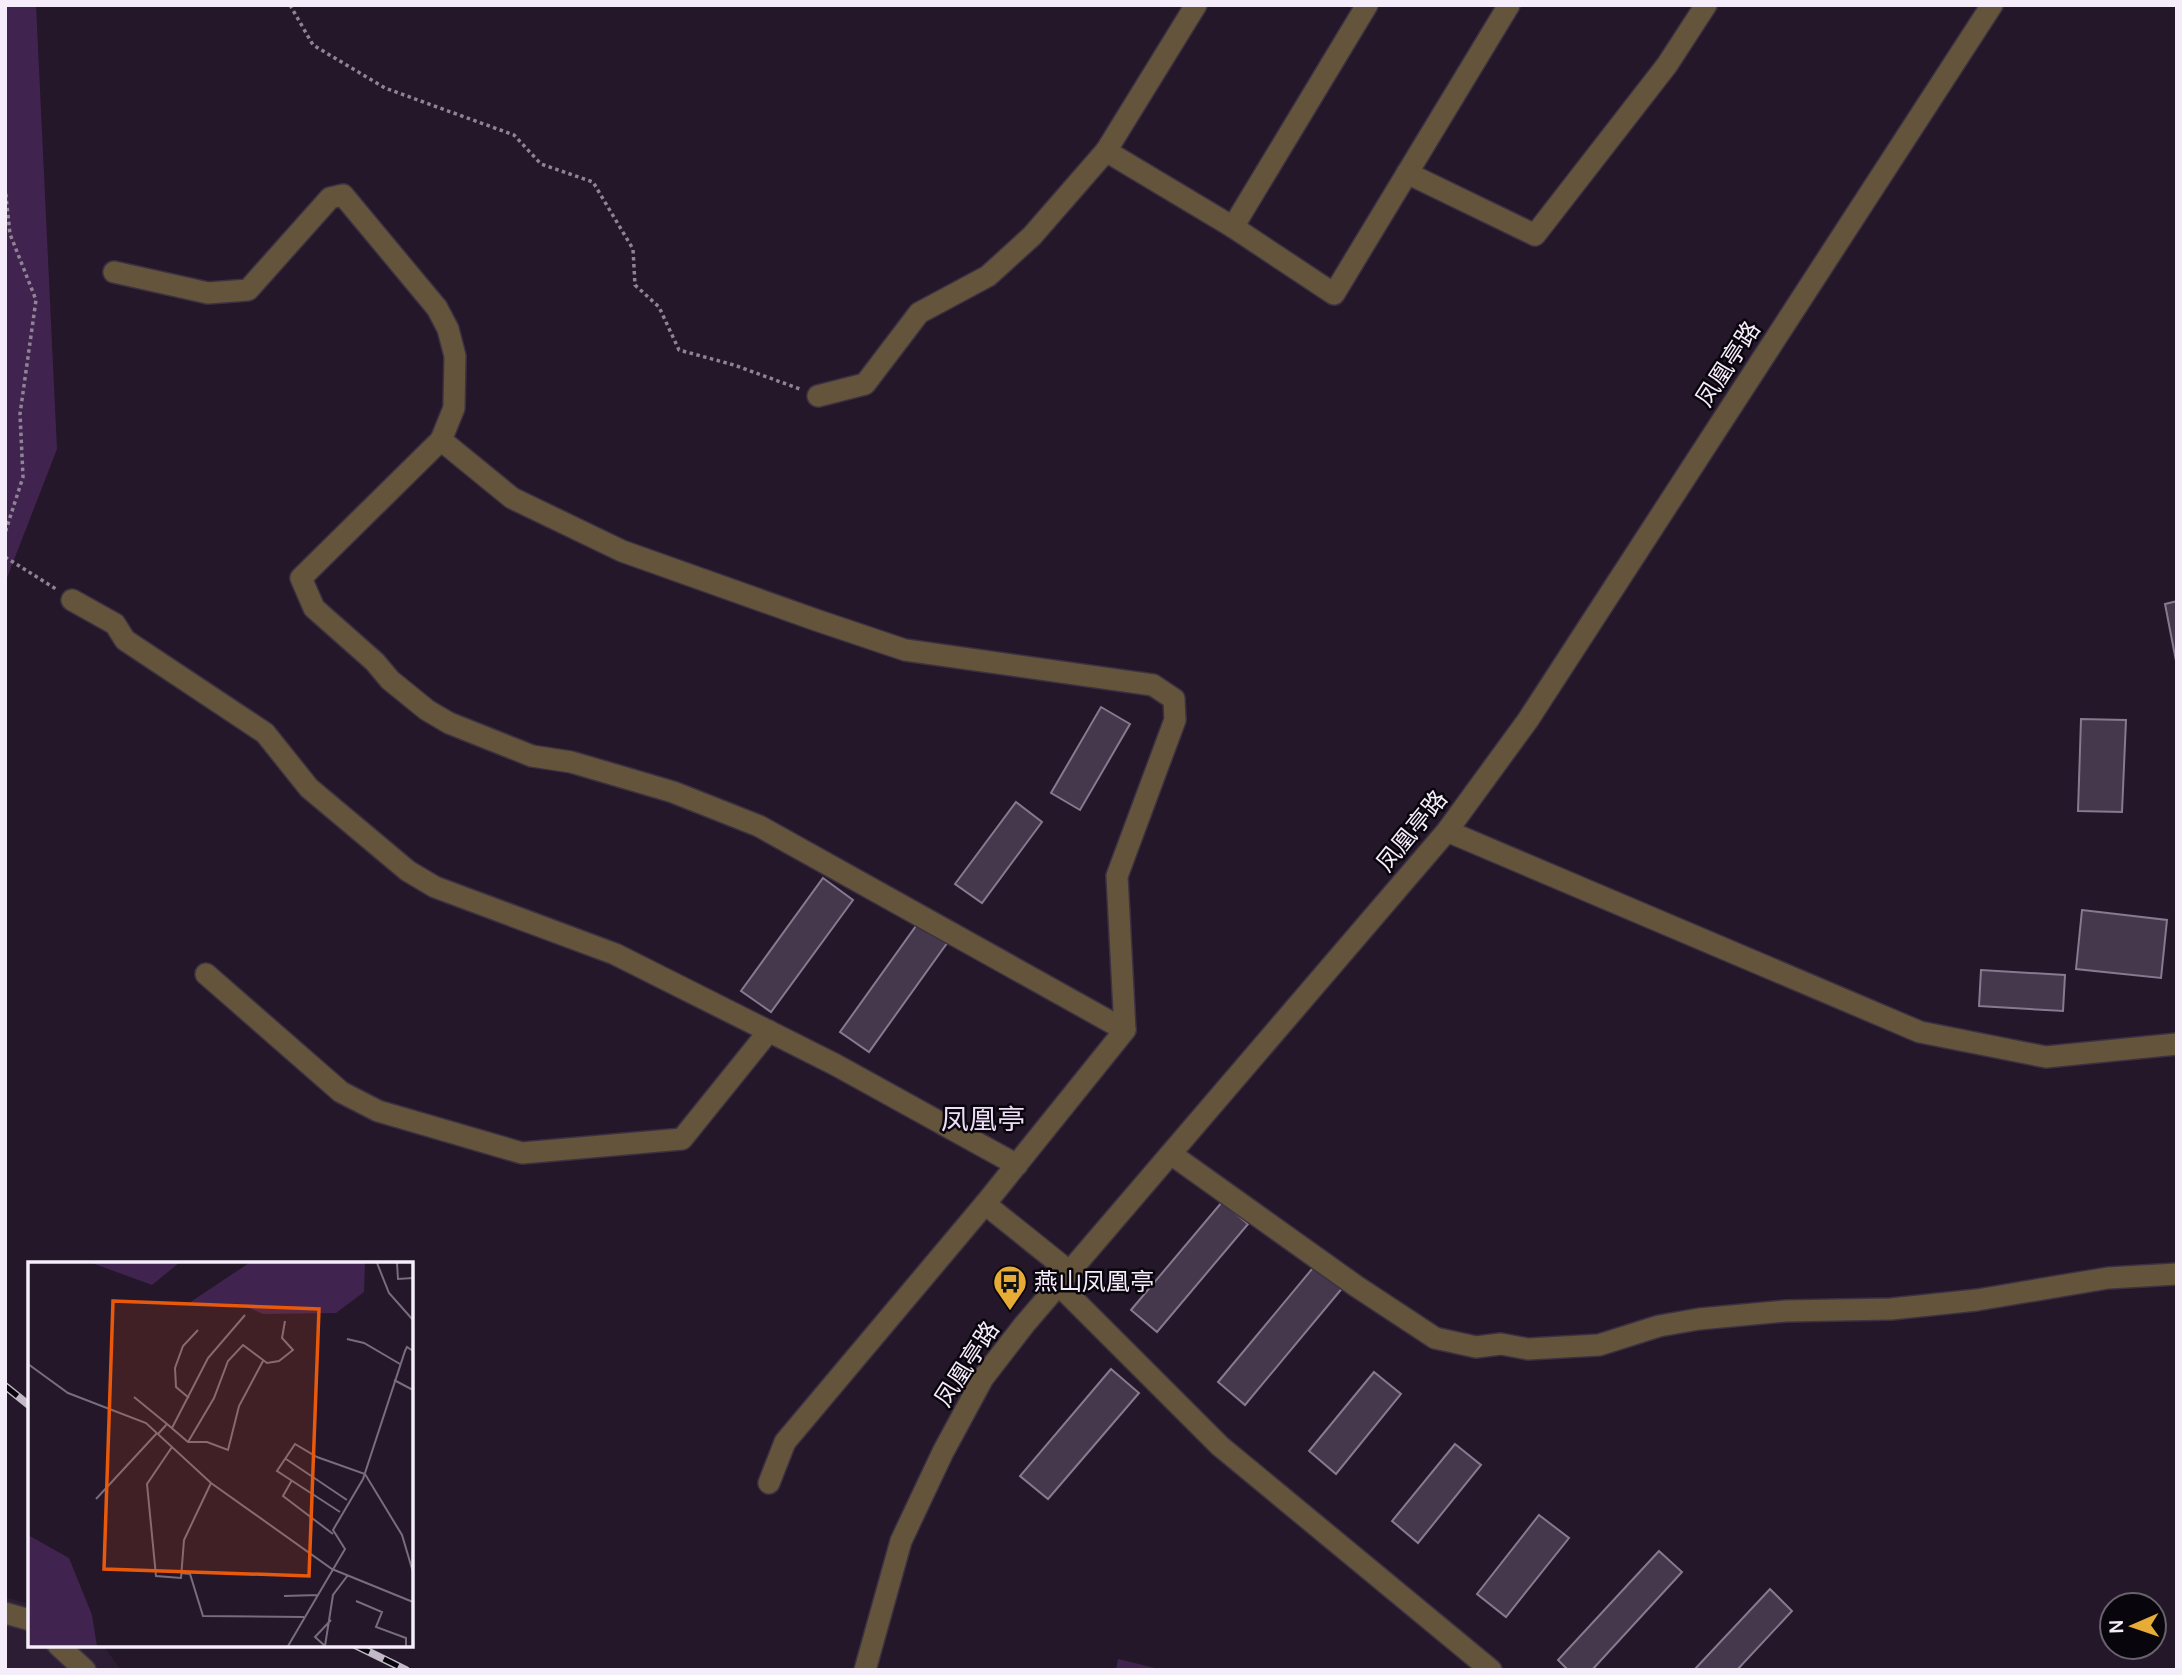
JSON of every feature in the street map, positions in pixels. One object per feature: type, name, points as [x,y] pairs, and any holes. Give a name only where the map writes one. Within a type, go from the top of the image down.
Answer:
[{"type":"street","points":[[818,396],[865,384],[919,313],[988,276],[1032,236],[1106,151],[1196,5]]},
{"type":"street","points":[[1233,226],[1367,5]]},
{"type":"street","points":[[1106,151],[1233,226],[1334,294],[1509,5]]},
{"type":"street","points":[[1407,173],[1535,235],[1667,65],[1706,5]]},
{"type":"street","name":"凤凰亭路","points":[[865,1670],[901,1541],[943,1452],[983,1378],[1064,1278],[1447,831],[1528,720],[1992,5]]},
{"type":"street","points":[[114,272],[208,293],[248,290],[330,198],[343,195],[437,308],[448,329],[455,356],[454,408],[440,440],[301,578],[314,608],[375,662],[390,680],[427,710],[449,723],[532,756],[571,762],[673,792],[759,826],[1125,1030]]},
{"type":"street","points":[[440,440],[512,498],[622,551],[816,621],[905,650],[1153,685],[1174,699],[1175,720],[1117,876],[1125,1030],[985,1204],[785,1442],[769,1483]]},
{"type":"street","points":[[72,600],[115,624],[125,640],[265,733],[309,788],[426,882],[615,954],[769,1031],[1017,1165]]},
{"type":"street","points":[[1447,831],[1920,1032],[2046,1057],[2177,1044]]},
{"type":"street","points":[[206,974],[341,1092],[377,1111],[522,1153],[682,1139],[769,1031]]},
{"type":"street","points":[[1171,1154],[1356,1286],[1435,1338],[1476,1346],[1501,1344],[1528,1349],[1599,1345],[1659,1326],[1699,1319],[1786,1311],[1891,1309],[1977,1300],[2108,1278],[2177,1274]]},
{"type":"street","points":[[985,1204],[1064,1278],[1220,1446],[1491,1670]]},
{"type":"street","points":[[5,1613],[28,1619]]},
{"type":"street","points":[[60,1647],[85,1670]]},
{"type":"path","points":[[290,5],[313,45],[385,88],[514,135],[541,164],[593,182],[633,249],[635,285],[659,307],[678,350],[734,365],[818,396]]},
{"type":"path","points":[[5,187],[10,234],[36,300],[20,414],[23,477],[5,533]]},
{"type":"path","points":[[5,557],[72,600]]},
{"type":"shaded area","points":[[5,5],[36,5],[57,449],[5,583]]},
{"type":"shaded area","points":[[5,1597],[28,1603],[28,1647],[104,1647],[121,1670],[5,1670]]},
{"type":"shaded area","points":[[1118,1659],[1163,1670],[1116,1670]]},
{"type":"building","points":[[2177,601],[2177,666],[2165,604]]},
{"type":"building","points":[[1101,707],[1130,724],[1080,810],[1051,793]]},
{"type":"building","points":[[2081,719],[2126,720],[2122,812],[2078,811]]},
{"type":"building","points":[[1016,802],[1042,822],[982,903],[955,884]]},
{"type":"building","points":[[823,878],[853,900],[771,1012],[741,991]]},
{"type":"building","points":[[2082,910],[2167,920],[2161,978],[2076,969]]},
{"type":"building","points":[[921,919],[950,939],[869,1052],[840,1032]]},
{"type":"building","points":[[1981,970],[2065,975],[2063,1011],[1979,1006]]},
{"type":"building","points":[[1222,1202],[1248,1224],[1157,1332],[1131,1310]]},
{"type":"building","points":[[1317,1263],[1344,1286],[1245,1405],[1218,1382]]},
{"type":"building","points":[[1111,1369],[1139,1393],[1048,1499],[1020,1476]]},
{"type":"building","points":[[1374,1372],[1401,1394],[1336,1474],[1309,1451]]},
{"type":"building","points":[[1455,1444],[1481,1465],[1418,1543],[1392,1521]]},
{"type":"building","points":[[1539,1515],[1569,1538],[1506,1617],[1477,1594]]},
{"type":"building","points":[[1659,1551],[1682,1572],[1592,1670],[1568,1670],[1558,1660]]},
{"type":"building","points":[[1770,1589],[1792,1611],[1737,1670],[1694,1670]]},
{"type":"railway","points":[[5,1386],[28,1404]]},
{"type":"railway","points":[[359,1647],[406,1670]]},
{"type":"place","name":"燕山凤凰亭","points":[[1010,1312]]},
{"type":"district","name":"凤凰亭","points":[[983,1119]]}]
